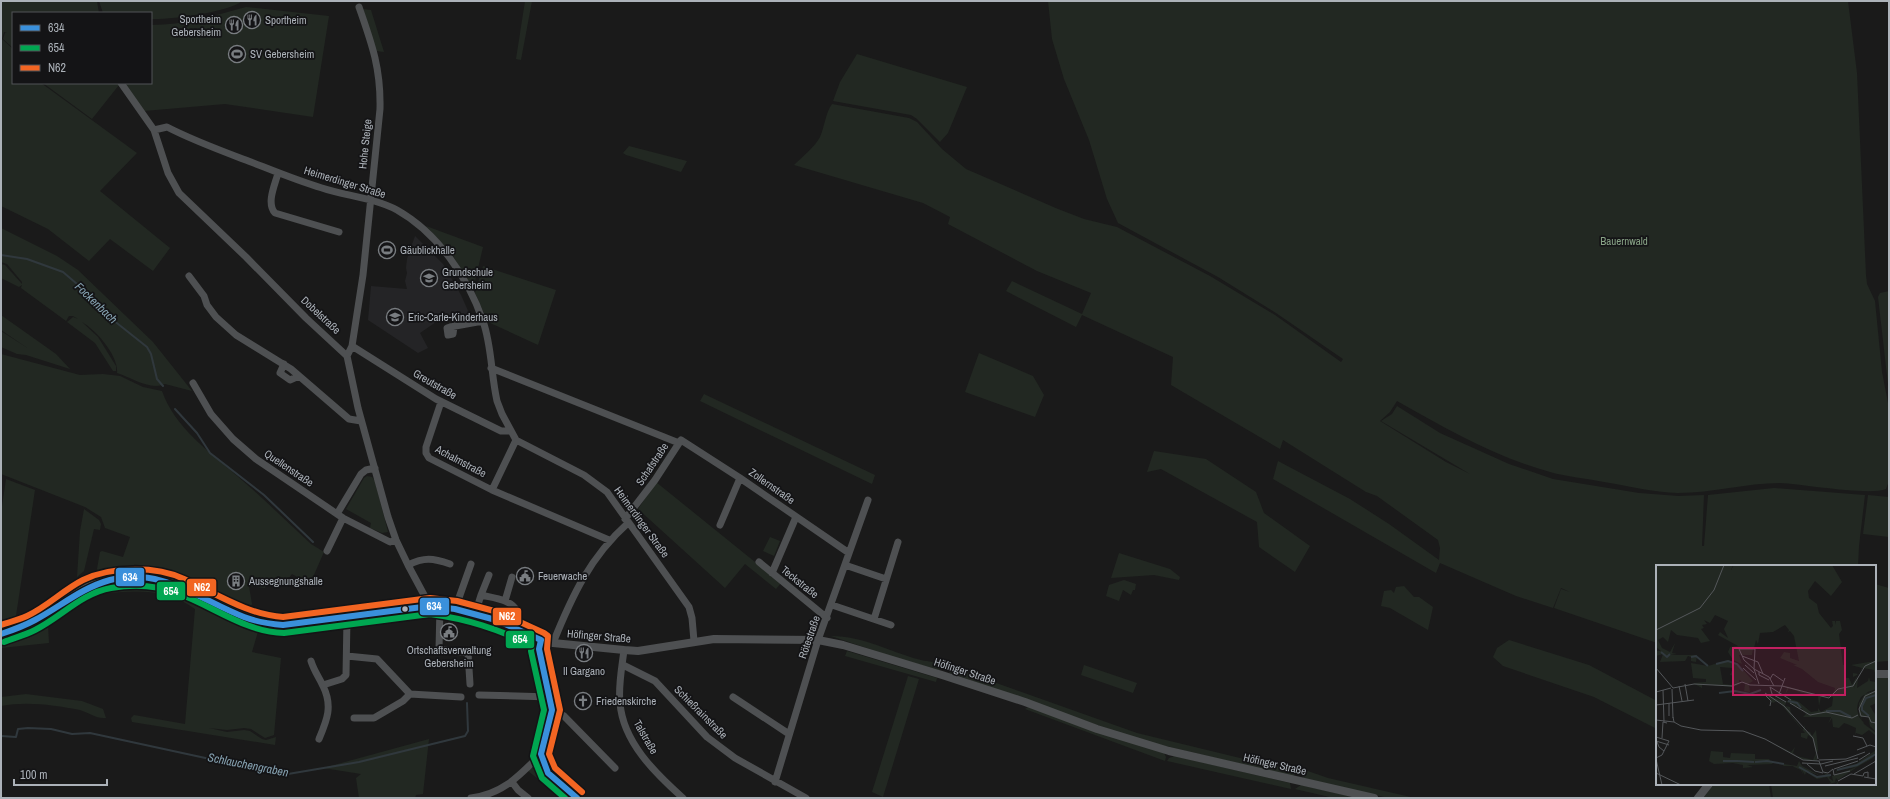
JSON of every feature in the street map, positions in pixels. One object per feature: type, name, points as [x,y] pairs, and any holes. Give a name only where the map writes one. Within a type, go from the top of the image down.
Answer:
[{"type":"street","name":"Hohe Steige","points":[[347,356],[352,346],[371,201],[380,110],[380,86],[375,52],[359,7]]},
{"type":"street","name":"Dobelstraße","points":[[122,84],[154,130],[168,173],[179,193],[246,257],[306,318],[347,356]]},
{"type":"street","name":"Heimerdinger Straße","points":[[154,130],[167,127],[195,142],[278,173],[322,188],[371,201],[397,210],[421,228],[441,248],[457,269],[483,321],[487,335],[497,401],[516,440],[596,482],[607,492],[689,606],[692,618],[694,641]]},
{"type":"street","points":[[278,173],[271,203],[272,209],[275,213],[339,232]]},
{"type":"street","points":[[189,276],[204,296],[207,305],[216,317],[236,335],[284,364],[280,373],[290,380],[299,376],[349,418],[361,420]]},
{"type":"street","points":[[454,326],[483,321]]},
{"type":"street","name":"Greutstraße","points":[[352,346],[441,402],[501,431],[511,431]]},
{"type":"street","points":[[347,356],[361,420],[396,540],[430,606]]},
{"type":"street","name":"Zollernstraße","points":[[491,368],[680,442],[740,478],[849,553]]},
{"type":"street","name":"Quellenstraße","points":[[193,383],[211,414],[233,439],[256,459],[340,516],[390,542],[396,540]]},
{"type":"street","name":"Achalmstraße","points":[[441,402],[426,453],[429,458],[492,490],[609,540]]},
{"type":"street","name":"Achalmstraße","points":[[492,490],[516,440]]},
{"type":"street","name":"Schafstraße","points":[[553,643],[564,616],[596,556],[627,521],[680,442]]},
{"type":"street","points":[[327,551],[340,516],[361,474],[366,470],[375,468]]},
{"type":"street","points":[[720,526],[740,478]]},
{"type":"street","name":"Rötestraße","points":[[775,782],[818,640],[832,605],[868,500]]},
{"type":"street","points":[[772,573],[796,516]]},
{"type":"street","points":[[874,619],[898,542]]},
{"type":"street","points":[[408,565],[426,558],[435,559],[450,564]]},
{"type":"street","name":"Teckstraße","points":[[759,562],[827,618]]},
{"type":"street","points":[[455,610],[471,564]]},
{"type":"street","points":[[845,565],[886,579]]},
{"type":"street","points":[[475,614],[489,575]]},
{"type":"street","name":"Höfinger Straße","points":[[1,634],[31,623],[78,592],[109,580],[132,577],[153,578],[179,585],[252,619],[268,624],[283,625],[347,618],[430,606],[475,614],[514,627],[541,640],[553,643],[624,650],[638,651],[694,641],[760,638],[818,640],[843,645],[942,675],[1025,702],[1097,729],[1169,751],[1374,798]]},
{"type":"street","points":[[505,601],[512,577]]},
{"type":"street","points":[[481,595],[511,604],[517,611],[514,627]]},
{"type":"street","points":[[832,605],[891,625]]},
{"type":"street","points":[[440,607],[439,649],[468,653],[470,684]]},
{"type":"street","points":[[323,685],[345,677],[347,656],[347,618]]},
{"type":"street","points":[[471,798],[493,793],[512,782],[541,754],[552,710],[551,697],[539,649],[541,640]]},
{"type":"street","name":"Talstraße","points":[[624,650],[620,703],[630,735],[640,753],[657,774],[682,798]]},
{"type":"street","points":[[347,656],[377,659],[410,694],[461,697]]},
{"type":"street","points":[[311,661],[314,672],[323,685],[329,702],[329,712],[319,739]]},
{"type":"street","name":"Schießrainstraße","points":[[623,665],[655,680],[707,737],[735,758],[775,782],[806,798]]},
{"type":"street","points":[[1876,674],[1889,674]]},
{"type":"street","points":[[354,718],[374,718],[403,701],[410,694]]},
{"type":"street","points":[[479,695],[551,697]]},
{"type":"street","points":[[733,697],[789,734]]},
{"type":"street","points":[[552,710],[564,716],[616,768]]},
{"type":"street","points":[[541,754],[548,773],[577,798]]},
{"type":"street","points":[[512,782],[518,790],[528,798]]},
{"type":"street","points":[[1698,798],[1708,785]]},
{"type":"shaded area","points":[[415,236],[443,264],[461,295],[469,313],[436,322],[420,333],[428,348],[418,353],[368,320],[371,286],[407,289],[405,281],[407,273],[407,259]]},
{"type":"green space","points":[[1,1],[97,1],[99,12],[12,12],[12,47],[3,39],[5,33],[7,33],[4,32],[2,39],[12,48],[12,84],[42,84],[137,153],[100,191],[170,248],[153,271],[110,239],[89,261],[48,229],[1,206]]},
{"type":"green space","points":[[99,1],[242,1],[225,9],[212,12],[184,17],[159,19],[152,19],[152,12],[103,12]]},
{"type":"green space","points":[[525,1],[532,1],[521,60],[516,59]]},
{"type":"green space","name":"Bauernwald","points":[[1048,1],[1848,1],[1857,73],[1866,275],[1867,284],[1875,301],[1882,372],[1889,408],[1889,481],[1886,489],[1866,491],[1767,483],[1691,493],[1641,489],[1563,475],[1510,459],[1434,422],[1397,401],[1390,412],[1380,421],[1446,462],[1470,474],[1381,421],[1392,414],[1397,406],[1440,433],[1509,464],[1553,479],[1639,493],[1678,496],[1704,495],[1702,546],[1704,546],[1708,495],[1774,488],[1865,495],[1858,565],[1656,565],[1656,643],[1554,608],[1561,589],[1570,592],[1561,588],[1553,608],[1516,596],[1440,563],[1436,573],[1273,479],[1278,461],[1350,499],[1389,524],[1439,560],[1440,548],[1438,540],[1377,496],[1366,492],[1283,440],[1280,449],[1171,385],[1173,357],[1082,315],[1076,327],[1006,291],[1012,281],[1082,314],[1091,293],[1037,271],[948,224],[950,217],[923,203],[794,165],[818,141],[832,104],[909,118],[917,122],[942,149],[966,169],[1084,219],[1117,227],[1210,276],[1275,315],[1341,362],[1343,359],[1276,313],[1218,277],[1118,223],[1107,199],[1089,140],[1064,79],[1052,39]]},
{"type":"green space","name":"SV Gebersheim","points":[[246,7],[329,16],[313,117],[225,104],[144,111],[124,84],[152,84],[152,25],[187,22]]},
{"type":"green space","points":[[363,9],[371,10],[384,52],[376,51]]},
{"type":"green space","points":[[857,54],[967,87],[948,133],[940,142],[911,115],[833,101],[840,82]]},
{"type":"green space","points":[[44,84],[119,84],[92,119]]},
{"type":"green space","points":[[629,146],[687,161],[681,172],[626,155],[623,153]]},
{"type":"green space","points":[[426,226],[483,247],[473,290],[452,254]]},
{"type":"green space","points":[[1,228],[57,256],[78,270],[153,342],[192,391],[165,384],[159,386],[147,385],[117,373],[117,366],[106,344],[94,331],[82,322],[98,337],[116,366],[116,371],[113,371],[95,343],[67,322],[73,317],[78,319],[73,316],[69,316],[66,321],[21,288],[22,285],[19,287],[1,278],[1,264],[5,265],[22,284],[7,264],[1,262]]},
{"type":"green space","points":[[483,266],[556,290],[538,345],[488,322],[475,293]]},
{"type":"green space","points":[[1889,291],[1889,393],[1878,297],[1880,293]]},
{"type":"green space","points":[[1,315],[56,354],[70,369],[26,355],[17,354],[1,347],[1,331],[29,349],[1,330]]},
{"type":"green space","points":[[979,353],[1033,376],[1044,395],[1035,417],[965,392]]},
{"type":"green space","points":[[1,354],[80,375],[103,374],[120,376],[143,387],[162,391],[175,416],[193,438],[255,492],[311,544],[324,552],[310,584],[292,574],[288,579],[269,579],[265,588],[249,586],[252,604],[248,613],[189,584],[162,575],[143,572],[107,576],[100,574],[97,569],[100,552],[102,551],[123,557],[130,537],[105,528],[101,517],[85,507],[1,474]]},
{"type":"green space","points":[[704,394],[875,475],[872,484],[700,401]]},
{"type":"green space","points":[[1154,451],[1206,459],[1256,492],[1264,513],[1310,546],[1295,572],[1259,547],[1257,522],[1161,469],[1147,472]]},
{"type":"green space","points":[[367,476],[372,477],[375,481],[388,532],[382,533],[370,528],[371,523],[346,509],[364,478]]},
{"type":"green space","points":[[6,479],[35,490],[16,616],[1,620],[1,513]]},
{"type":"green space","points":[[656,482],[781,583],[776,589],[745,564],[725,588],[638,509]]},
{"type":"green space","points":[[1868,495],[1889,497],[1889,537],[1863,534]]},
{"type":"green space","points":[[84,509],[99,520],[101,524],[100,530],[94,529],[84,571],[77,577],[80,531]]},
{"type":"green space","points":[[770,537],[780,541],[774,556],[763,551]]},
{"type":"green space","points":[[1119,553],[1170,569],[1180,577],[1179,580],[1154,575],[1111,578]]},
{"type":"green space","points":[[83,575],[88,576],[89,580],[87,583],[72,591],[30,619],[1,630],[1,624],[24,616],[33,611]]},
{"type":"green space","points":[[1124,580],[1136,584],[1135,590],[1133,590],[1131,595],[1123,590],[1119,601],[1106,596],[1109,585]]},
{"type":"green space","points":[[132,583],[149,584],[166,588],[197,600],[227,615],[259,628],[252,652],[281,658],[274,735],[265,738],[251,729],[244,728],[227,730],[209,728],[227,732],[244,730],[250,731],[266,740],[276,737],[275,745],[132,722],[131,718],[134,715],[185,724],[195,609],[173,597],[150,592],[138,591],[101,594],[101,588]]},
{"type":"green space","points":[[1876,584],[1889,588],[1889,661],[1876,662]]},
{"type":"green space","points":[[1404,586],[1414,597],[1419,597],[1433,607],[1428,630],[1390,608],[1381,606],[1384,591],[1391,590],[1394,593],[1396,587]]},
{"type":"green space","points":[[94,588],[97,592],[95,597],[76,602],[33,631],[1,642],[1,636],[81,593]]},
{"type":"green space","points":[[48,625],[49,643],[1,648],[1,645],[28,637]]},
{"type":"green space","points":[[831,636],[866,641],[910,657],[935,662],[942,666],[939,670],[893,657]]},
{"type":"green space","points":[[1509,640],[1589,665],[1656,700],[1656,728],[1594,697],[1503,666],[1493,657],[1497,648]]},
{"type":"green space","points":[[847,651],[937,678],[936,682],[845,656]]},
{"type":"green space","points":[[953,664],[974,675],[1137,733],[1273,766],[1289,767],[1296,771],[1295,775],[1292,776],[1140,740],[950,673],[947,670],[948,666]]},
{"type":"green space","points":[[1084,665],[1137,683],[1133,693],[1081,675]]},
{"type":"green space","points":[[908,676],[919,679],[883,797],[872,792]]},
{"type":"green space","points":[[1889,677],[1889,798],[1773,798],[1771,785],[1876,785],[1876,678]]},
{"type":"green space","points":[[26,694],[82,701],[103,709],[106,718],[96,717],[80,710],[51,705],[20,704],[1,706],[1,697]]},
{"type":"green space","points":[[1028,707],[1164,753],[1166,757],[1165,761],[1025,709]]},
{"type":"green space","points":[[429,739],[423,794],[416,795],[415,798],[359,798],[356,778],[361,774],[323,768]]},
{"type":"green space","points":[[1175,756],[1290,783],[1291,789],[1167,761],[1169,758]]},
{"type":"green space","points":[[531,767],[572,798],[562,798],[528,771]]},
{"type":"green space","points":[[1305,770],[1328,778],[1415,798],[1388,798],[1303,778],[1301,773]]},
{"type":"green space","points":[[1301,785],[1358,798],[1334,798],[1295,789]]},
{"type":"green space","points":[[1713,785],[1769,785],[1771,798],[1703,798]]},
{"type":"waterway","name":"Fockenbach","points":[[1,255],[27,259],[63,272],[98,302],[108,316],[147,347],[151,354],[157,379],[163,386]]},
{"type":"waterway","name":"Fockenbach","points":[[175,409],[197,433],[210,453],[264,495],[313,542]]},
{"type":"waterway","name":"Schlauchengraben","points":[[1,736],[16,737],[18,729],[28,728],[51,729],[72,734],[90,733],[288,774],[359,762],[465,736],[468,731],[467,703]]},
{"type":"transit line","name":"N62","points":[[1,625],[21,619],[83,580],[94,575],[134,569],[173,575],[244,608],[283,617],[430,598],[457,601],[498,612],[548,636],[547,649],[560,710],[549,754],[555,768],[582,792]]},
{"type":"transit line","name":"634","points":[[1,634],[31,622],[99,583],[128,577],[146,577],[179,587],[244,617],[268,623],[283,625],[430,606],[455,609],[496,620],[541,640]]},
{"type":"transit line","name":"654","points":[[4,642],[45,625],[81,600],[91,595],[111,588],[128,586],[144,586],[169,590],[190,598],[229,618],[270,632],[284,633],[430,614],[470,622],[494,629],[532,645],[531,651],[544,710],[533,756],[542,778],[565,798]]},
{"type":"transit line","name":"634","points":[[541,640],[539,649],[552,710],[541,754],[548,773],[577,798]]},
{"type":"place","name":"Sportheim","points":[[252,20]]},
{"type":"place","name":"Sportheim Gebersheim","points":[[234,25]]},
{"type":"place","name":"SV Gebersheim","points":[[237,54]]},
{"type":"place","name":"Gäublickhalle","points":[[387,250]]},
{"type":"place","name":"Grundschule Gebersheim","points":[[429,278]]},
{"type":"place","name":"Eric-Carle-Kinderhaus","points":[[395,317]]},
{"type":"place","name":"Feuerwache","points":[[525,576]]},
{"type":"place","name":"Aussegnungshalle","points":[[236,581]]},
{"type":"place","name":"Ortschaftsverwaltung Gebersheim","points":[[449,632]]},
{"type":"place","name":"Il Gargano","points":[[584,653]]},
{"type":"place","name":"Friedenskirche","points":[[583,701]]}]
